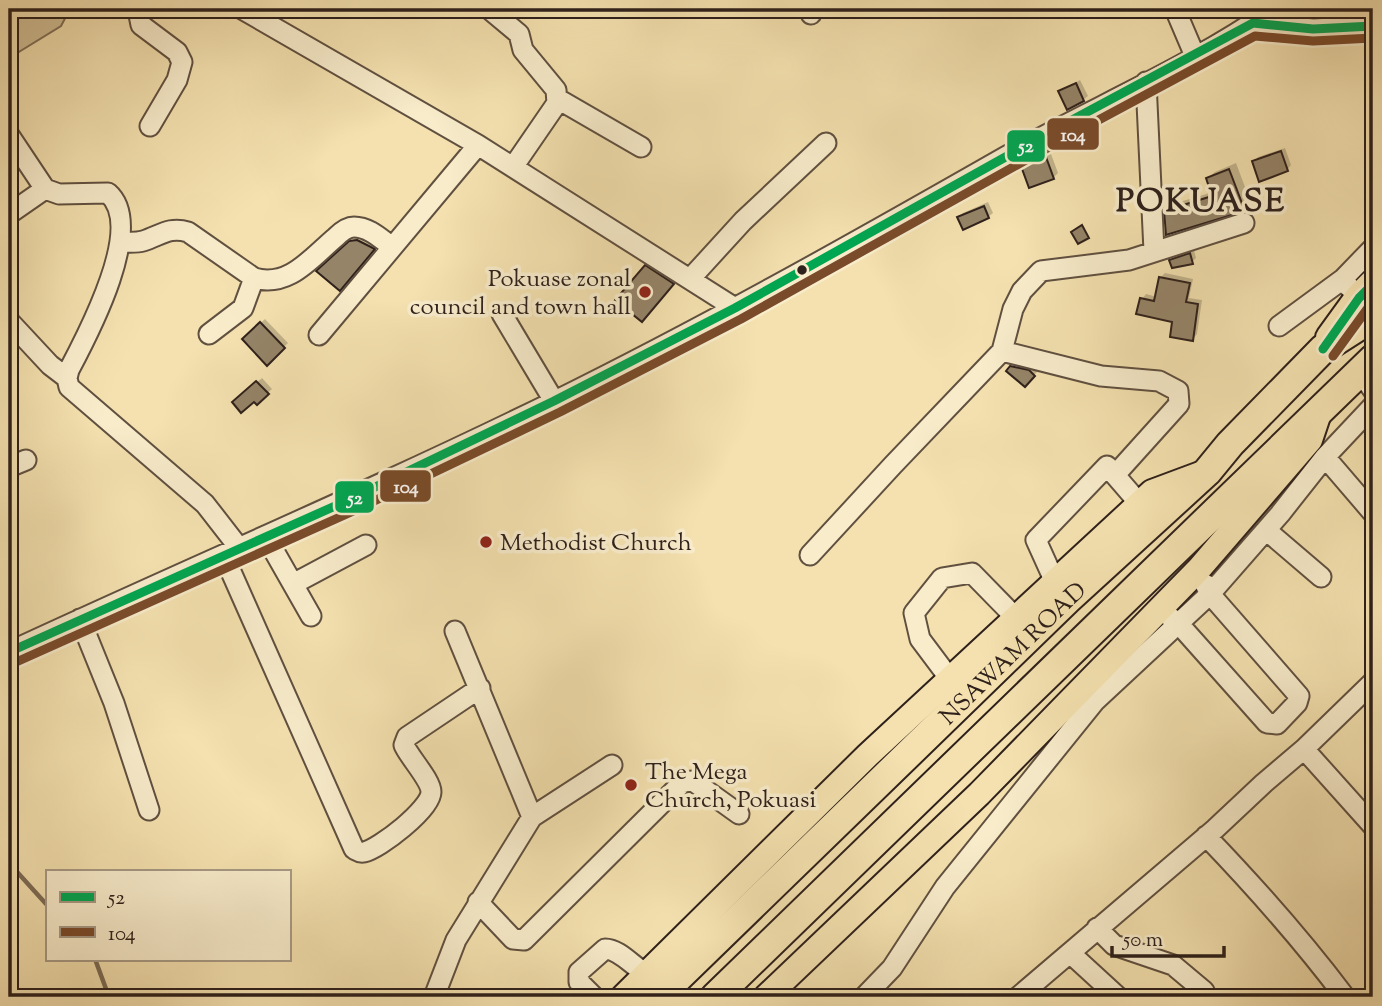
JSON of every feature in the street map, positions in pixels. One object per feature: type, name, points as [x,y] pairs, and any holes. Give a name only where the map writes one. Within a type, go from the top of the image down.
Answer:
[{"type":"highway","name":"NSAWAM ROAD","points":[[653,986],[1207,472],[1230,444],[1323,349],[1362,294]]},
{"type":"highway","name":"NSAWAM ROAD","points":[[715,997],[1320,413],[1369,374]]},
{"type":"main road","points":[[766,997],[979,794],[1123,646],[1168,616],[1198,570],[1310,440],[1320,413]]},
{"type":"main road","points":[[623,997],[653,986],[869,755],[1139,503],[1152,492],[1207,472]]},
{"type":"main road","points":[[1123,646],[1147,579]]},
{"type":"street","points":[[141,9],[141,25],[181,55],[182,62],[177,80],[150,125]]},
{"type":"street","points":[[242,9],[478,145],[735,308]]},
{"type":"street","points":[[489,9],[519,34],[523,50],[556,90],[558,99],[513,167]]},
{"type":"street","points":[[1175,9],[1195,56]]},
{"type":"street","points":[[9,652],[266,537],[554,401],[735,308],[1051,132],[1195,56],[1273,9]]},
{"type":"street","points":[[1253,23],[1313,29],[1373,26]]},
{"type":"street","points":[[1146,82],[1154,251]]},
{"type":"street","points":[[558,99],[641,147]]},
{"type":"street","points":[[9,135],[45,189],[59,194],[108,192],[118,206],[120,242],[103,302],[67,378],[69,387],[205,504],[232,552],[354,849],[365,852],[419,813],[430,796],[429,787],[404,741],[480,688]]},
{"type":"street","points":[[690,279],[743,221],[826,143]]},
{"type":"street","points":[[318,335],[478,145]]},
{"type":"street","points":[[9,214],[45,189]]},
{"type":"street","points":[[810,555],[1002,352],[1013,309],[1029,281],[1041,271],[1129,260],[1244,223]]},
{"type":"street","points":[[120,242],[139,242],[168,230],[178,229],[188,232],[254,278],[266,282],[281,280],[293,274],[339,234],[351,227],[363,228],[392,247]]},
{"type":"street","points":[[1279,326],[1362,294],[1373,248]]},
{"type":"street","points":[[209,334],[243,308],[254,278]]},
{"type":"street","points":[[502,314],[554,401]]},
{"type":"street","points":[[9,321],[50,365],[67,378]]},
{"type":"street","points":[[1002,352],[1101,376],[1159,381],[1178,391],[1178,404],[1115,475]]},
{"type":"street","points":[[864,997],[892,968],[945,887],[1095,701],[1168,616],[1210,594],[1325,457],[1373,406]]},
{"type":"street","points":[[1325,457],[1373,513]]},
{"type":"street","points":[[1055,582],[1036,540],[1107,466],[1139,503]]},
{"type":"street","points":[[1266,530],[1321,577]]},
{"type":"street","points":[[266,537],[311,616]]},
{"type":"street","points":[[293,584],[366,545]]},
{"type":"street","points":[[1168,616],[1267,723],[1277,723],[1297,704],[1299,696],[1210,594],[1198,570]]},
{"type":"street","points":[[950,679],[920,639],[914,613],[942,578],[972,573],[1016,618]]},
{"type":"street","points":[[80,619],[114,703],[149,810]]},
{"type":"street","points":[[455,631],[532,817]]},
{"type":"street","points":[[1018,997],[1206,836],[1304,749],[1373,682]]},
{"type":"street","points":[[1304,749],[1373,826]]},
{"type":"street","points":[[433,997],[456,940],[532,817],[612,765]]},
{"type":"street","points":[[478,902],[513,939],[524,940],[683,782],[694,781],[739,814]]},
{"type":"street","points":[[1206,836],[1299,937],[1345,997]]},
{"type":"street","points":[[1097,928],[1114,945],[1172,965],[1204,991]]},
{"type":"street","points":[[594,997],[579,982],[579,972],[605,949],[615,950],[653,986]]},
{"type":"street","points":[[1070,953],[1118,997]]},
{"type":"shaded area","points":[[9,9],[70,9],[61,26],[9,58]]},
{"type":"building","points":[[1076,83],[1084,101],[1067,110],[1058,91]]},
{"type":"building","points":[[1281,151],[1288,171],[1259,182],[1252,161]]},
{"type":"building","points":[[1046,157],[1054,179],[1029,188],[1021,166]]},
{"type":"building","points":[[1229,169],[1245,211],[1166,235],[1164,211],[1212,196],[1206,178]]},
{"type":"building","points":[[984,206],[989,218],[963,230],[957,217]]},
{"type":"building","points":[[1082,225],[1089,238],[1078,244],[1071,232]]},
{"type":"building","points":[[357,240],[375,249],[340,291],[316,271],[349,241]]},
{"type":"building","points":[[1190,253],[1193,264],[1172,268],[1169,260]]},
{"type":"building","name":"Pokuase zonal council and town hall","points":[[645,265],[674,284],[642,322],[615,300]]},
{"type":"building","points":[[1159,277],[1190,283],[1186,302],[1198,304],[1193,341],[1170,337],[1172,322],[1136,314],[1140,298],[1154,301]]},
{"type":"building","points":[[260,322],[285,348],[267,366],[242,339]]},
{"type":"building","points":[[1010,366],[1029,370],[1035,376],[1025,387],[1006,371]]},
{"type":"building","points":[[256,381],[269,394],[257,405],[254,402],[241,413],[232,402]]},
{"type":"waterway","points":[[9,863],[46,904]]},
{"type":"waterway","points":[[95,960],[109,997]]},
{"type":"transit line","name":"52","points":[[9,652],[344,502],[554,401],[735,308],[1061,126],[1253,23],[1313,29],[1373,26]]},
{"type":"transit line","name":"104","points":[[14,663],[349,513],[560,412],[741,319],[1067,137],[1255,36],[1313,41],[1373,38]]},
{"type":"transit line","name":"52","points":[[1323,349],[1359,298],[1373,284]]},
{"type":"transit line","name":"104","points":[[1333,356],[1373,301]]},
{"type":"place","name":"Pokuase zonal council and town hall","points":[[645,292]]},
{"type":"place","name":"Methodist Church","points":[[486,542]]},
{"type":"place","name":"The Mega Church, Pokuasi","points":[[631,785]]},
{"type":"district","name":"POKUASE","points":[[1201,200]]}]
